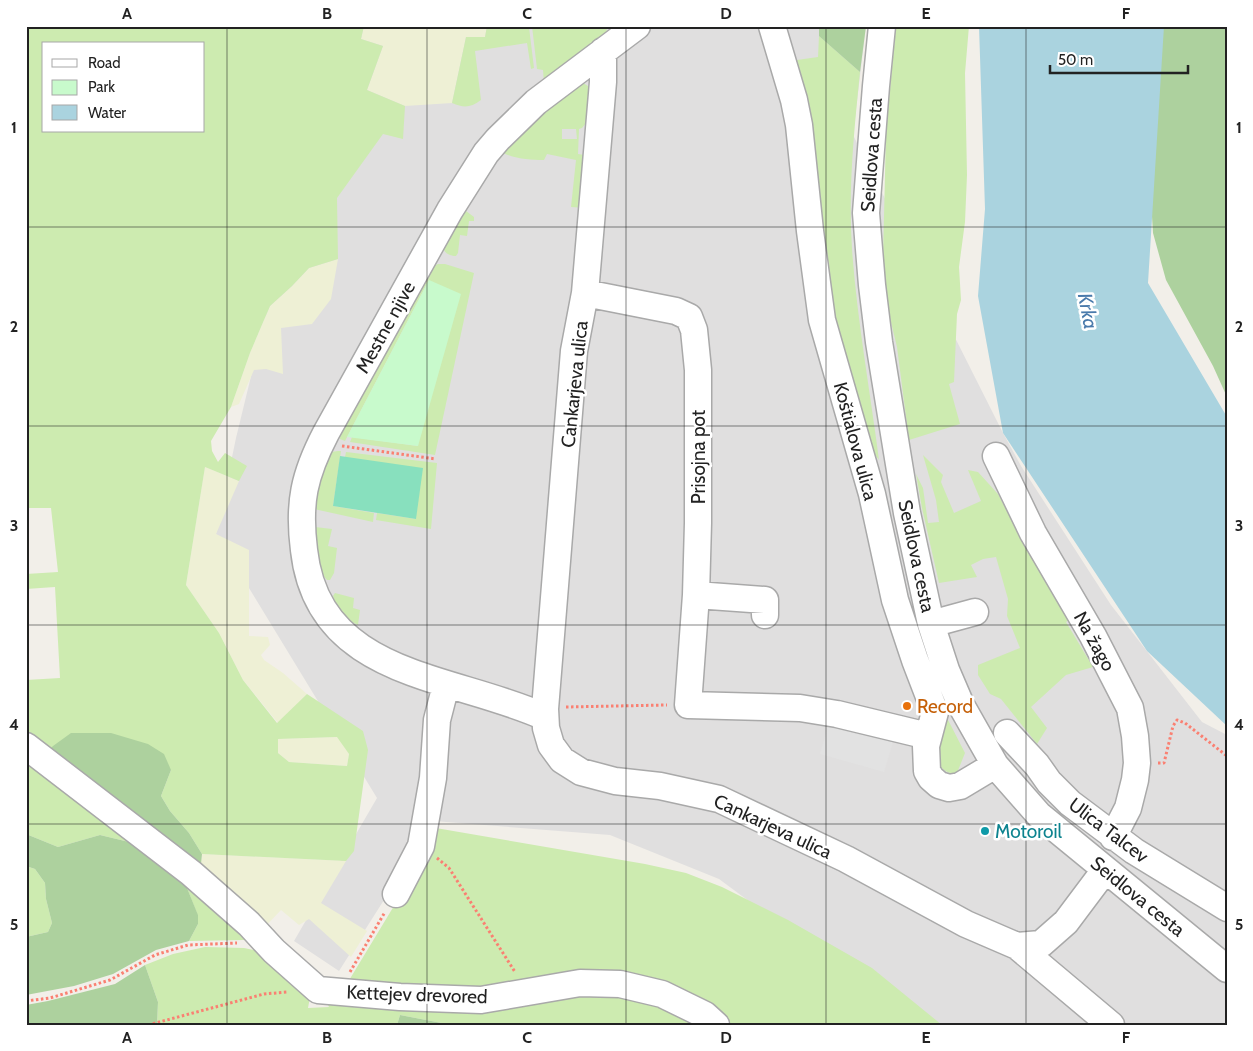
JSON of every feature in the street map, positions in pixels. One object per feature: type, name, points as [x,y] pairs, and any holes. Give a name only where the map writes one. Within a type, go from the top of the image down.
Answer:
[{"type":"street","name":"Mestne njive","points":[[446,685],[394,666],[374,656],[343,634],[324,613],[313,591],[307,572],[302,536],[302,497],[308,474],[326,433],[450,210],[486,153],[536,102],[637,26]]},
{"type":"street","name":"Koštialova ulica","points":[[772,26],[798,118],[822,320],[869,485],[895,600],[915,660],[934,705],[934,718],[928,736],[925,758],[926,771],[939,785],[949,788],[960,786],[995,765]]},
{"type":"street","name":"Seidlova cesta","points":[[882,26],[866,213],[872,285],[879,342],[907,513],[931,624],[946,670],[961,705],[995,765],[1039,814],[1227,969]]},
{"type":"street","name":"Cankarjeva ulica","points":[[603,52],[603,82],[585,293],[574,351],[545,713],[551,745],[562,760],[581,772],[614,780],[660,786],[719,799],[846,859],[966,924],[1017,946],[1111,1025]]},
{"type":"street","name":"Prisojna pot","points":[[585,293],[676,311],[689,317],[692,323],[698,370],[698,523],[696,595],[688,705]]},
{"type":"street","name":"Na žago","points":[[996,456],[1033,533],[1094,636],[1130,708],[1137,763],[1135,780],[1128,808],[1114,836]]},
{"type":"street","points":[[696,595],[765,600],[765,615]]},
{"type":"street","points":[[931,624],[975,612]]},
{"type":"street","points":[[391,903],[421,846],[433,778],[438,720],[446,685],[545,713]]},
{"type":"street","points":[[688,705],[800,708],[838,714],[928,736]]},
{"type":"street","name":"Ulica Talcev","points":[[1008,733],[1049,782],[1070,803],[1134,851],[1227,908]]},
{"type":"street","points":[[26,746],[191,873],[249,924],[274,951],[328,991]]},
{"type":"street","points":[[1017,946],[1040,944],[1066,922],[1105,870]]},
{"type":"street","name":"Kettejev drevored","points":[[328,991],[400,997],[481,1000],[580,983],[620,984],[662,994],[705,1015],[716,1025]]},
{"type":"path","points":[[341,446],[436,459]]},
{"type":"path","points":[[545,713],[565,707],[688,705]]},
{"type":"path","points":[[1137,763],[1164,763],[1173,726],[1177,720],[1186,723],[1227,756]]},
{"type":"path","points":[[421,846],[449,868],[529,992]]},
{"type":"path","points":[[148,1025],[264,994],[328,991],[391,903]]},
{"type":"path","points":[[26,1001],[50,998],[110,980],[155,955],[188,944],[240,943]]},
{"type":"shaded area","points":[[326,26],[866,26],[853,135],[1003,433],[1021,466],[1111,605],[1202,722],[1227,735],[1227,1025],[916,1025],[719,879],[610,835],[434,821],[339,971],[294,941],[377,798],[216,534],[236,438],[280,257]]},
{"type":"shaded area","points":[[831,716],[896,732],[884,772],[820,754]]},
{"type":"green space","points":[[26,26],[364,26],[361,39],[383,46],[367,90],[405,106],[403,139],[383,134],[337,198],[338,259],[309,268],[270,306],[250,353],[231,407],[211,441],[212,451],[218,462],[225,453],[247,466],[239,481],[205,467],[186,585],[219,633],[243,680],[277,723],[307,694],[363,731],[368,750],[354,851],[346,861],[202,854],[189,833],[170,811],[161,796],[171,770],[44,755],[26,741],[26,680],[60,678],[55,587],[26,589],[26,574],[58,572],[51,508],[26,508]],"holes":[[[337,737],[349,754],[347,766],[289,762],[278,753],[278,739]]]},
{"type":"green space","points":[[364,26],[487,26],[485,37],[466,37],[452,103],[405,106],[367,90],[383,46],[361,39]]},
{"type":"green space","points":[[487,26],[529,27],[534,68],[531,69],[527,43],[475,51],[481,100],[474,105],[467,106],[452,103],[466,37],[485,37]]},
{"type":"green space","points":[[532,26],[607,26],[606,38],[544,83],[543,70],[537,69]]},
{"type":"green space","points":[[819,26],[866,26],[860,72],[819,36]]},
{"type":"green space","points":[[896,26],[969,26],[965,73],[967,175],[965,222],[959,267],[961,300],[957,314],[954,382],[949,384],[960,424],[909,440],[897,347],[888,310],[883,259],[886,132]]},
{"type":"green space","points":[[1158,26],[1227,26],[1227,397],[1213,366],[1166,280],[1153,233],[1149,166]]},
{"type":"green space","points":[[819,36],[860,72],[851,183],[852,249],[860,329],[879,460],[872,451],[827,284],[821,237],[811,115],[802,112],[797,60],[818,57]]},
{"type":"green space","points":[[583,83],[593,89],[587,122],[579,129],[578,154],[591,156],[586,208],[571,207],[576,160],[547,154],[544,160],[528,159],[513,157],[503,153],[504,147],[564,89]],"holes":[[[562,129],[576,129],[577,139],[562,139]]]},
{"type":"green space","points":[[466,211],[474,217],[474,221],[469,221],[467,236],[460,235],[456,256],[450,255],[443,248]]},
{"type":"green space","points":[[338,259],[331,299],[312,324],[281,328],[283,374],[266,369],[254,370],[239,404],[231,407],[250,353],[270,306],[309,268]]},
{"type":"green space","points":[[438,264],[445,264],[474,273],[435,455],[350,442],[352,437],[418,446],[429,280],[345,441],[340,439],[339,435],[432,267]]},
{"type":"green space","points":[[429,280],[461,294],[418,446],[347,437]]},
{"type":"green space","points":[[341,451],[333,506],[374,513],[373,522],[314,509],[317,485],[331,452]]},
{"type":"green space","points":[[346,452],[437,463],[431,529],[376,520],[377,513],[416,519],[345,457]]},
{"type":"green space","points":[[923,455],[943,475],[941,482],[954,513],[981,501],[968,470],[978,472],[998,494],[1014,525],[1077,615],[1066,622],[1093,667],[1066,675],[1031,707],[1047,728],[1037,744],[1001,699],[990,694],[978,675],[978,665],[1020,648],[1007,616],[1008,599],[996,557],[983,559],[971,565],[977,577],[939,583],[916,474],[923,488],[928,523],[939,522],[936,500]]},
{"type":"green space","points":[[340,456],[423,468],[416,519],[333,506]]},
{"type":"green space","points":[[205,467],[239,481],[216,534],[249,550],[249,636],[268,637],[270,645],[261,655],[264,660],[283,673],[307,694],[278,723],[243,680],[219,633],[186,585]]},
{"type":"green space","points":[[315,527],[332,529],[328,546],[337,548],[334,573],[330,580],[327,580],[323,575],[318,562]]},
{"type":"green space","points":[[335,593],[354,598],[353,608],[360,610],[358,625],[345,617],[339,610],[333,596]]},
{"type":"green space","points":[[946,716],[965,753],[957,773],[945,771],[937,761]]},
{"type":"green space","points":[[71,733],[111,733],[148,744],[164,754],[171,770],[161,796],[170,811],[189,833],[202,854],[201,864],[194,869],[44,755]]},
{"type":"green space","points":[[338,737],[349,754],[347,766],[289,762],[278,753],[278,739]]},
{"type":"green space","points":[[26,752],[129,842],[100,835],[58,847],[26,834]]},
{"type":"green space","points":[[430,827],[645,864],[686,873],[722,887],[788,920],[872,968],[942,1025],[733,1025],[732,1023],[731,1025],[452,1025],[400,1015],[397,1025],[157,1025],[158,1002],[145,965],[173,954],[205,947],[244,948],[263,952],[291,980],[293,987],[299,988],[310,997],[308,1008],[329,1007],[325,999],[348,982],[403,891]]},
{"type":"green space","points":[[26,834],[58,847],[100,835],[129,842],[193,882],[187,888],[198,915],[198,924],[189,941],[156,950],[113,974],[74,986],[26,995],[26,937],[48,932],[52,923],[46,899],[45,883],[35,869],[26,866]]},
{"type":"green space","points":[[202,854],[346,861],[321,903],[367,931],[351,957],[309,919],[299,925],[281,910],[261,931],[194,869],[201,864]]},
{"type":"green space","points":[[26,866],[35,869],[45,883],[46,899],[52,923],[48,932],[26,937]]},
{"type":"green space","points":[[193,882],[252,938],[243,940],[189,941],[198,924],[198,916],[187,888]]},
{"type":"green space","points":[[145,965],[158,1002],[157,1025],[26,1025],[26,1005],[115,984]]},
{"type":"green space","points":[[400,1015],[452,1025],[397,1025]]},
{"type":"water","name":"Krka","points":[[979,26],[1164,26],[1148,283],[1227,417],[1227,726],[1147,651],[1003,433],[978,296],[985,209]]},
{"type":"place","name":"Record","points":[[907,706]]},
{"type":"place","name":"Motoroil","points":[[985,831]]}]
